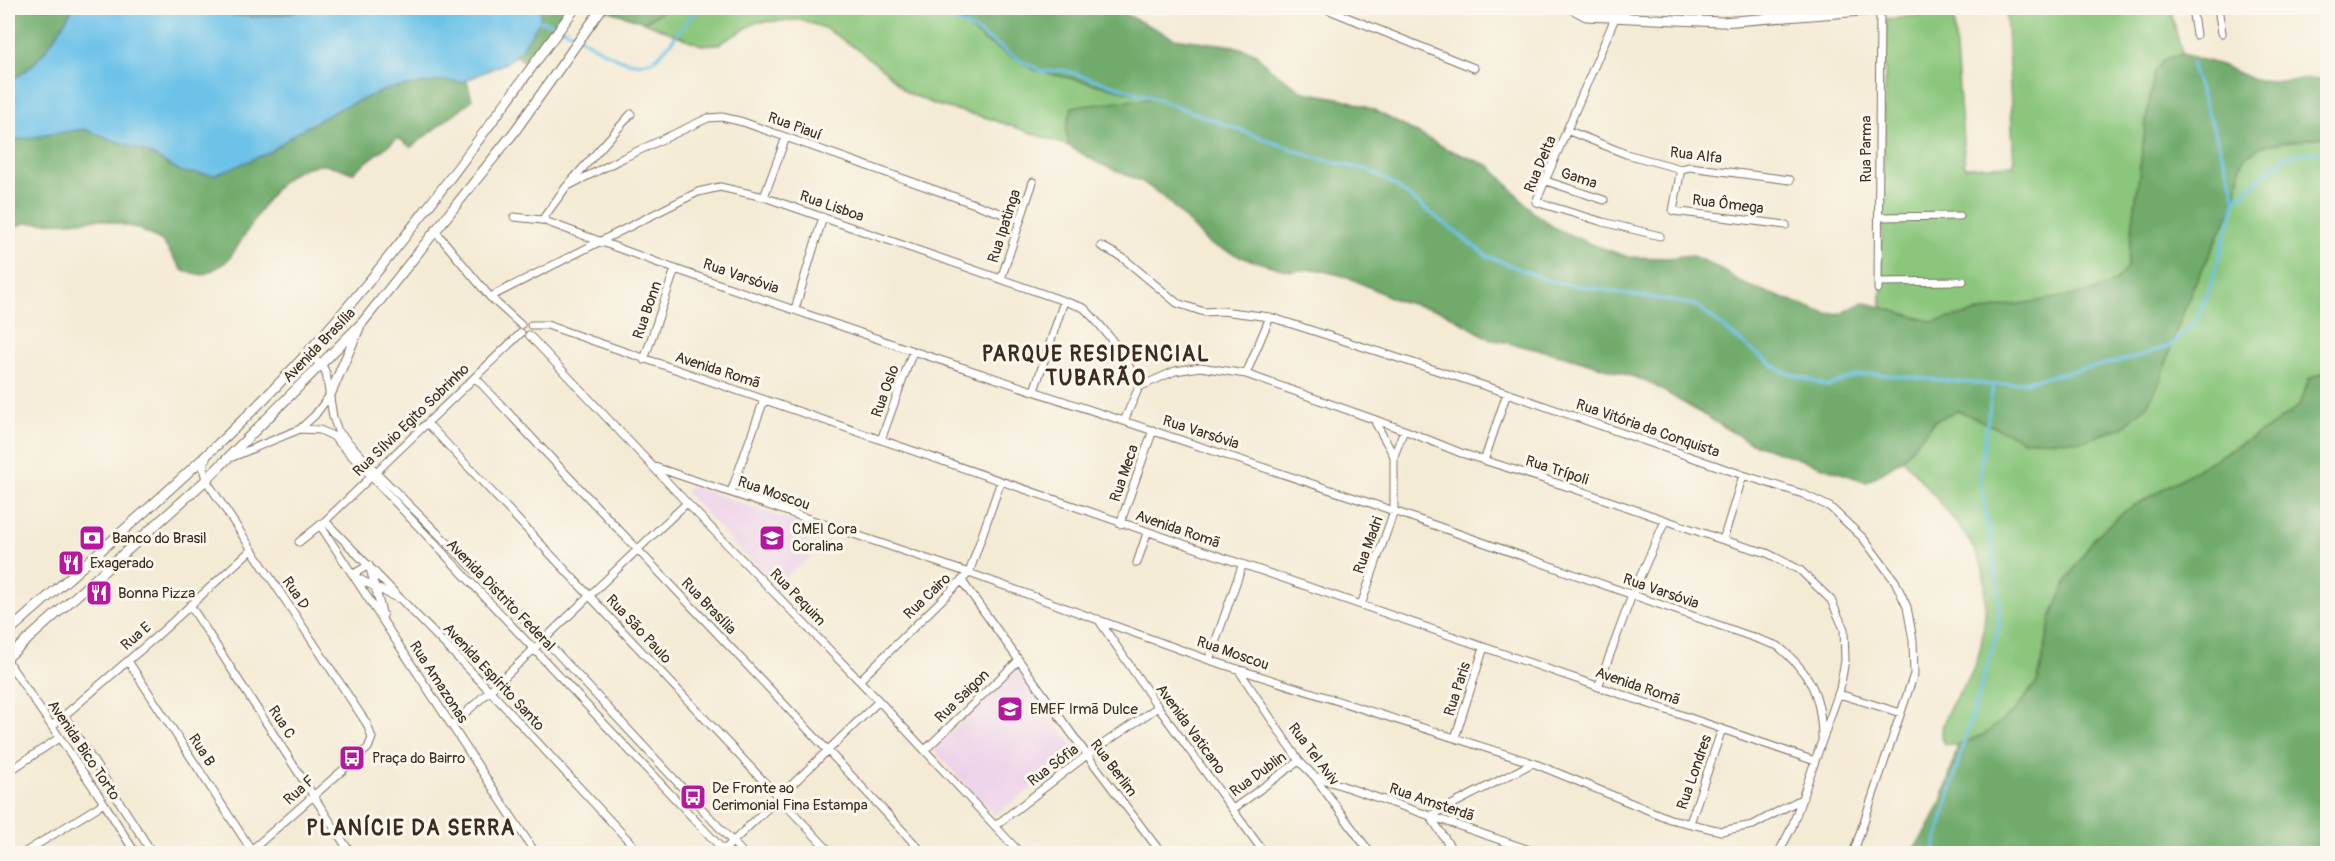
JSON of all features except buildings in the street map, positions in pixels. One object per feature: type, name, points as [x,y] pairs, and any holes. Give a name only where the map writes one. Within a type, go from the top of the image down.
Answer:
[{"type":"street","name":"Avenida Brasília","points":[[8,632],[210,452],[300,361],[444,187],[575,8]]},
{"type":"street","name":"Avenida Brasília","points":[[8,657],[206,480],[362,323],[515,131],[602,8]]},
{"type":"street","points":[[1324,8],[1474,68]]},
{"type":"street","points":[[1571,8],[1586,16],[1722,22],[1776,18],[1819,11],[1899,8]]},
{"type":"street","points":[[1776,18],[1779,8]]},
{"type":"street","points":[[2192,8],[2196,36]]},
{"type":"street","points":[[2218,8],[2222,33]]},
{"type":"street","name":"Rua Parma","points":[[1880,9],[1878,285],[1963,281]]},
{"type":"street","name":"Rua Delta","points":[[1615,18],[1569,130],[1536,202],[1660,236]]},
{"type":"street","points":[[542,220],[566,187],[631,114]]},
{"type":"street","name":"Rua Piauí","points":[[566,187],[623,158],[716,117],[743,122],[1020,220]]},
{"type":"street","name":"Rua Alfa","points":[[1569,130],[1626,154],[1681,169],[1690,167],[1790,180]]},
{"type":"street","points":[[764,197],[786,137]]},
{"type":"street","name":"Rua Ômega","points":[[1681,169],[1673,211],[1786,225]]},
{"type":"street","name":"Gama","points":[[1546,181],[1604,200]]},
{"type":"street","name":"Rua Ipatinga","points":[[1001,279],[1033,182]]},
{"type":"street","name":"Rua Lisboa","points":[[490,297],[698,192],[712,188],[729,188],[764,197],[1084,308],[1104,327],[1119,348],[1139,387]]},
{"type":"street","points":[[1879,217],[1960,216]]},
{"type":"street","name":"Rua Varsóvia","points":[[514,217],[542,220],[913,351],[1394,511],[1778,646],[1802,668],[1810,681],[1819,707],[1822,737]]},
{"type":"street","points":[[795,309],[823,217]]},
{"type":"street","name":"Rua Pequim","points":[[436,232],[490,297],[860,680],[1021,854]]},
{"type":"street","name":"Rua Vitória da Conquista","points":[[1101,246],[1123,258],[1177,303],[1204,312],[1222,311],[1270,316],[1507,393],[1803,494],[1830,507],[1863,538],[1895,581],[1907,607],[1913,640],[1914,674],[1853,854]]},
{"type":"street","name":"Rua Bonn","points":[[644,360],[675,268]]},
{"type":"street","points":[[1034,391],[1064,301]]},
{"type":"street","points":[[1246,374],[1270,316]]},
{"type":"street","points":[[228,459],[300,429],[315,415],[330,395],[362,323]]},
{"type":"street","name":"Avenida Romã","points":[[524,331],[533,330],[531,325],[547,326],[1815,761]]},
{"type":"street","name":"Rua Sílvio Egito Sobrinho","points":[[299,542],[428,424],[524,331]]},
{"type":"street","name":"Rua Oslo","points":[[881,440],[913,351]]},
{"type":"street","points":[[300,361],[314,359],[322,365]]},
{"type":"street","name":"Avenida Distrito Federal","points":[[322,365],[338,431],[373,475],[724,852]]},
{"type":"street","name":"Rua Trípoli","points":[[1139,387],[1174,371],[1200,367],[1246,374],[1484,461],[1767,553],[1800,570],[1831,600],[1844,629],[1845,660],[1839,694],[1815,761]]},
{"type":"street","name":"Rua Brasília","points":[[475,377],[924,854]]},
{"type":"street","points":[[1124,421],[1139,387]]},
{"type":"street","points":[[1484,461],[1507,393]]},
{"type":"street","points":[[731,492],[764,400]]},
{"type":"street","name":"Rua Madri","points":[[1374,420],[1394,456]]},
{"type":"street","name":"Rua São Paulo","points":[[428,424],[832,854]]},
{"type":"street","name":"Avenida Distrito Federal","points":[[300,429],[327,432],[373,475],[544,639],[744,854]]},
{"type":"street","name":"Rua Meca","points":[[1120,524],[1153,430]]},
{"type":"street","name":"Rua Madri","points":[[1360,605],[1394,511],[1394,456],[1404,430]]},
{"type":"street","points":[[206,480],[202,467],[210,452]]},
{"type":"street","name":"Rua Moscou","points":[[652,466],[969,573],[1209,660],[1533,763],[1670,819],[1720,831],[1753,825],[1803,798]]},
{"type":"street","points":[[1723,540],[1743,475]]},
{"type":"street","name":"Rua D","points":[[206,480],[367,724],[372,738],[368,748]]},
{"type":"street","name":"Rua Cairo","points":[[860,680],[969,573],[1001,481]]},
{"type":"street","points":[[452,725],[687,503]]},
{"type":"street","points":[[1598,687],[1632,595],[1665,521]]},
{"type":"street","name":"Avenida Espírito Santo","points":[[322,523],[369,565],[641,854]]},
{"type":"street","name":"Rua Amazonas","points":[[322,523],[385,624],[536,854]]},
{"type":"street","points":[[1137,563],[1147,533]]},
{"type":"street","name":"Rua E","points":[[52,726],[65,717],[251,550]]},
{"type":"street","points":[[385,624],[374,586],[369,565],[360,569],[355,577],[374,586],[404,602]]},
{"type":"street","points":[[1209,660],[1242,566]]},
{"type":"street","name":"Rua Berlim","points":[[962,581],[1018,661],[1162,854]]},
{"type":"street","name":"Rua C","points":[[190,605],[351,854]]},
{"type":"street","name":"Avenida Vaticano","points":[[1098,619],[1158,707],[1265,854]]},
{"type":"street","name":"Rua Paris","points":[[1455,738],[1484,647]]},
{"type":"street","name":"Rua B","points":[[128,661],[251,852]]},
{"type":"street","name":"Rua Saigon","points":[[925,750],[1018,661]]},
{"type":"street","name":"Avenida Bico Torto","points":[[8,662],[136,854]]},
{"type":"street","name":"Rua Tel Aviv","points":[[1238,669],[1299,761],[1314,776],[1371,854]]},
{"type":"street","points":[[1839,694],[1901,713]]},
{"type":"street","points":[[724,852],[879,701]]},
{"type":"street","name":"Rua Sófia","points":[[996,825],[1087,755],[1158,707]]},
{"type":"street","points":[[65,717],[153,854]]},
{"type":"street","name":"Rua Londres","points":[[1690,824],[1722,729]]},
{"type":"street","points":[[8,772],[59,738]]},
{"type":"street","name":"Rua F","points":[[251,852],[368,748]]},
{"type":"street","name":"Rua Dublin","points":[[1233,809],[1299,761]]},
{"type":"street","points":[[1779,854],[1792,827],[1815,761]]},
{"type":"street","points":[[1455,854],[1430,816],[1533,763]]},
{"type":"street","name":"Rua Amsterdã","points":[[1314,776],[1541,854]]},
{"type":"street","points":[[22,854],[104,803]]},
{"type":"shaded area","name":"CMEI Cora Coralina","points":[[691,486],[823,532],[807,544],[815,554],[774,586],[685,492]]},
{"type":"shaded area","name":"EMEF Irmã Dulce","points":[[1016,668],[1079,755],[994,815],[933,750]]},
{"type":"green space","points":[[8,8],[73,8],[37,60],[28,69],[8,81]]},
{"type":"green space","points":[[216,8],[309,8],[275,15],[249,16],[225,13]]},
{"type":"green space","points":[[541,8],[568,8],[527,65],[516,55],[540,21]]},
{"type":"green space","points":[[608,8],[669,8],[644,22],[606,10]]},
{"type":"green space","points":[[669,8],[944,8],[1035,70],[1158,99],[1066,129],[1069,146],[991,119],[936,105],[906,92],[885,71],[825,28],[800,20],[757,22],[719,44],[701,45],[644,22]]},
{"type":"green space","points":[[944,8],[1113,8],[1174,38],[1234,46],[1255,53],[1270,69],[1304,92],[1344,99],[1374,110],[1447,149],[1490,166],[1533,212],[1555,228],[1628,257],[1669,258],[1690,255],[1709,263],[1746,285],[1827,314],[1843,313],[1863,302],[1933,322],[2006,306],[2089,293],[2115,282],[2127,268],[2147,114],[2155,71],[2165,59],[2182,54],[2221,65],[2254,80],[2327,78],[2327,136],[2263,145],[2244,158],[2240,168],[2236,201],[2193,287],[2172,342],[2162,378],[2148,404],[2123,427],[2084,441],[2023,440],[1957,410],[1934,421],[1903,459],[1867,482],[1749,442],[1647,381],[1566,356],[1490,339],[1444,312],[1396,300],[1348,277],[1315,269],[1290,271],[1247,259],[1209,244],[1165,198],[1141,181],[1098,163],[1069,146],[1066,129],[1072,107],[1155,98],[1035,70],[986,42]]},
{"type":"green space","points":[[2006,8],[2170,8],[2182,54],[2165,59],[2155,71],[2147,114],[2127,268],[2115,282],[2089,293],[2006,306],[1933,322],[1881,307],[1886,19],[1953,12],[1965,167],[2014,165]]},
{"type":"green space","points":[[440,81],[467,81],[472,100],[411,147],[398,138],[352,173],[329,165],[309,166],[292,174],[277,187],[265,203],[228,260],[203,275],[183,271],[162,241],[137,228],[99,219],[25,223],[8,230],[8,141],[83,129],[148,153],[182,172],[268,153],[299,131],[345,106],[388,89]]},
{"type":"green space","points":[[2327,136],[2327,370],[2309,379],[2300,405],[2270,427],[2125,511],[2094,538],[2046,650],[2038,681],[2015,710],[1985,734],[1958,745],[1944,744],[1942,735],[1946,716],[1971,674],[1980,651],[1985,611],[1985,581],[1982,566],[1969,540],[1903,459],[1934,421],[1957,410],[2024,440],[2162,378],[2172,342],[2193,287],[2217,241],[2240,177],[2242,163],[2259,147]]},
{"type":"green space","points":[[2327,370],[2327,853],[1909,853],[1919,842],[1935,816],[1946,788],[1958,745],[1985,734],[2015,710],[2038,681],[2051,618],[2067,580],[2094,538],[2125,511],[2270,427],[2300,405],[2309,379]]},
{"type":"water","points":[[73,8],[216,8],[236,15],[262,16],[309,8],[541,8],[540,21],[521,50],[507,62],[462,82],[440,81],[388,89],[345,106],[299,131],[268,153],[215,175],[182,172],[148,153],[84,129],[8,141],[8,81],[28,69],[37,60]]},
{"type":"waterway","points":[[538,21],[567,30],[614,57],[629,62],[643,63],[660,54],[697,8]]},
{"type":"waterway","points":[[747,8],[760,10],[772,8]]},
{"type":"waterway","points":[[928,8],[976,31],[1021,61],[1044,72],[1063,70],[1151,97],[1313,157],[1368,170],[1393,184],[1487,256],[1549,281],[1696,305],[1754,352],[1782,371],[1828,386],[1855,376],[1875,374],[1993,385],[2018,383],[2133,358],[2169,346],[2190,328],[2199,314],[2211,284],[2236,199],[2286,156],[2328,150]]},
{"type":"waterway","points":[[2191,63],[2236,199]]},
{"type":"waterway","points":[[1933,854],[1964,741],[1999,628],[1999,591],[1980,470],[1993,385]]},
{"type":"place","name":"Banco do Brasil","points":[[92,538]]},
{"type":"place","name":"CMEI Cora Coralina","points":[[772,538]]},
{"type":"place","name":"Exagerado","points":[[71,563]]},
{"type":"place","name":"Bonna Pizza","points":[[99,593]]},
{"type":"place","name":"EMEF Irmã Dulce","points":[[1010,709]]},
{"type":"place","name":"Praça do Bairro","points":[[352,758]]},
{"type":"place","name":"De Fronte ao Cerimonial Fina Estampa","points":[[693,797]]},
{"type":"district","name":"PARQUE RESIDENCIAL TUBARÃO","points":[[1096,366]]},
{"type":"district","name":"PLANÍCIE DA SERRA","points":[[411,828]]}]
